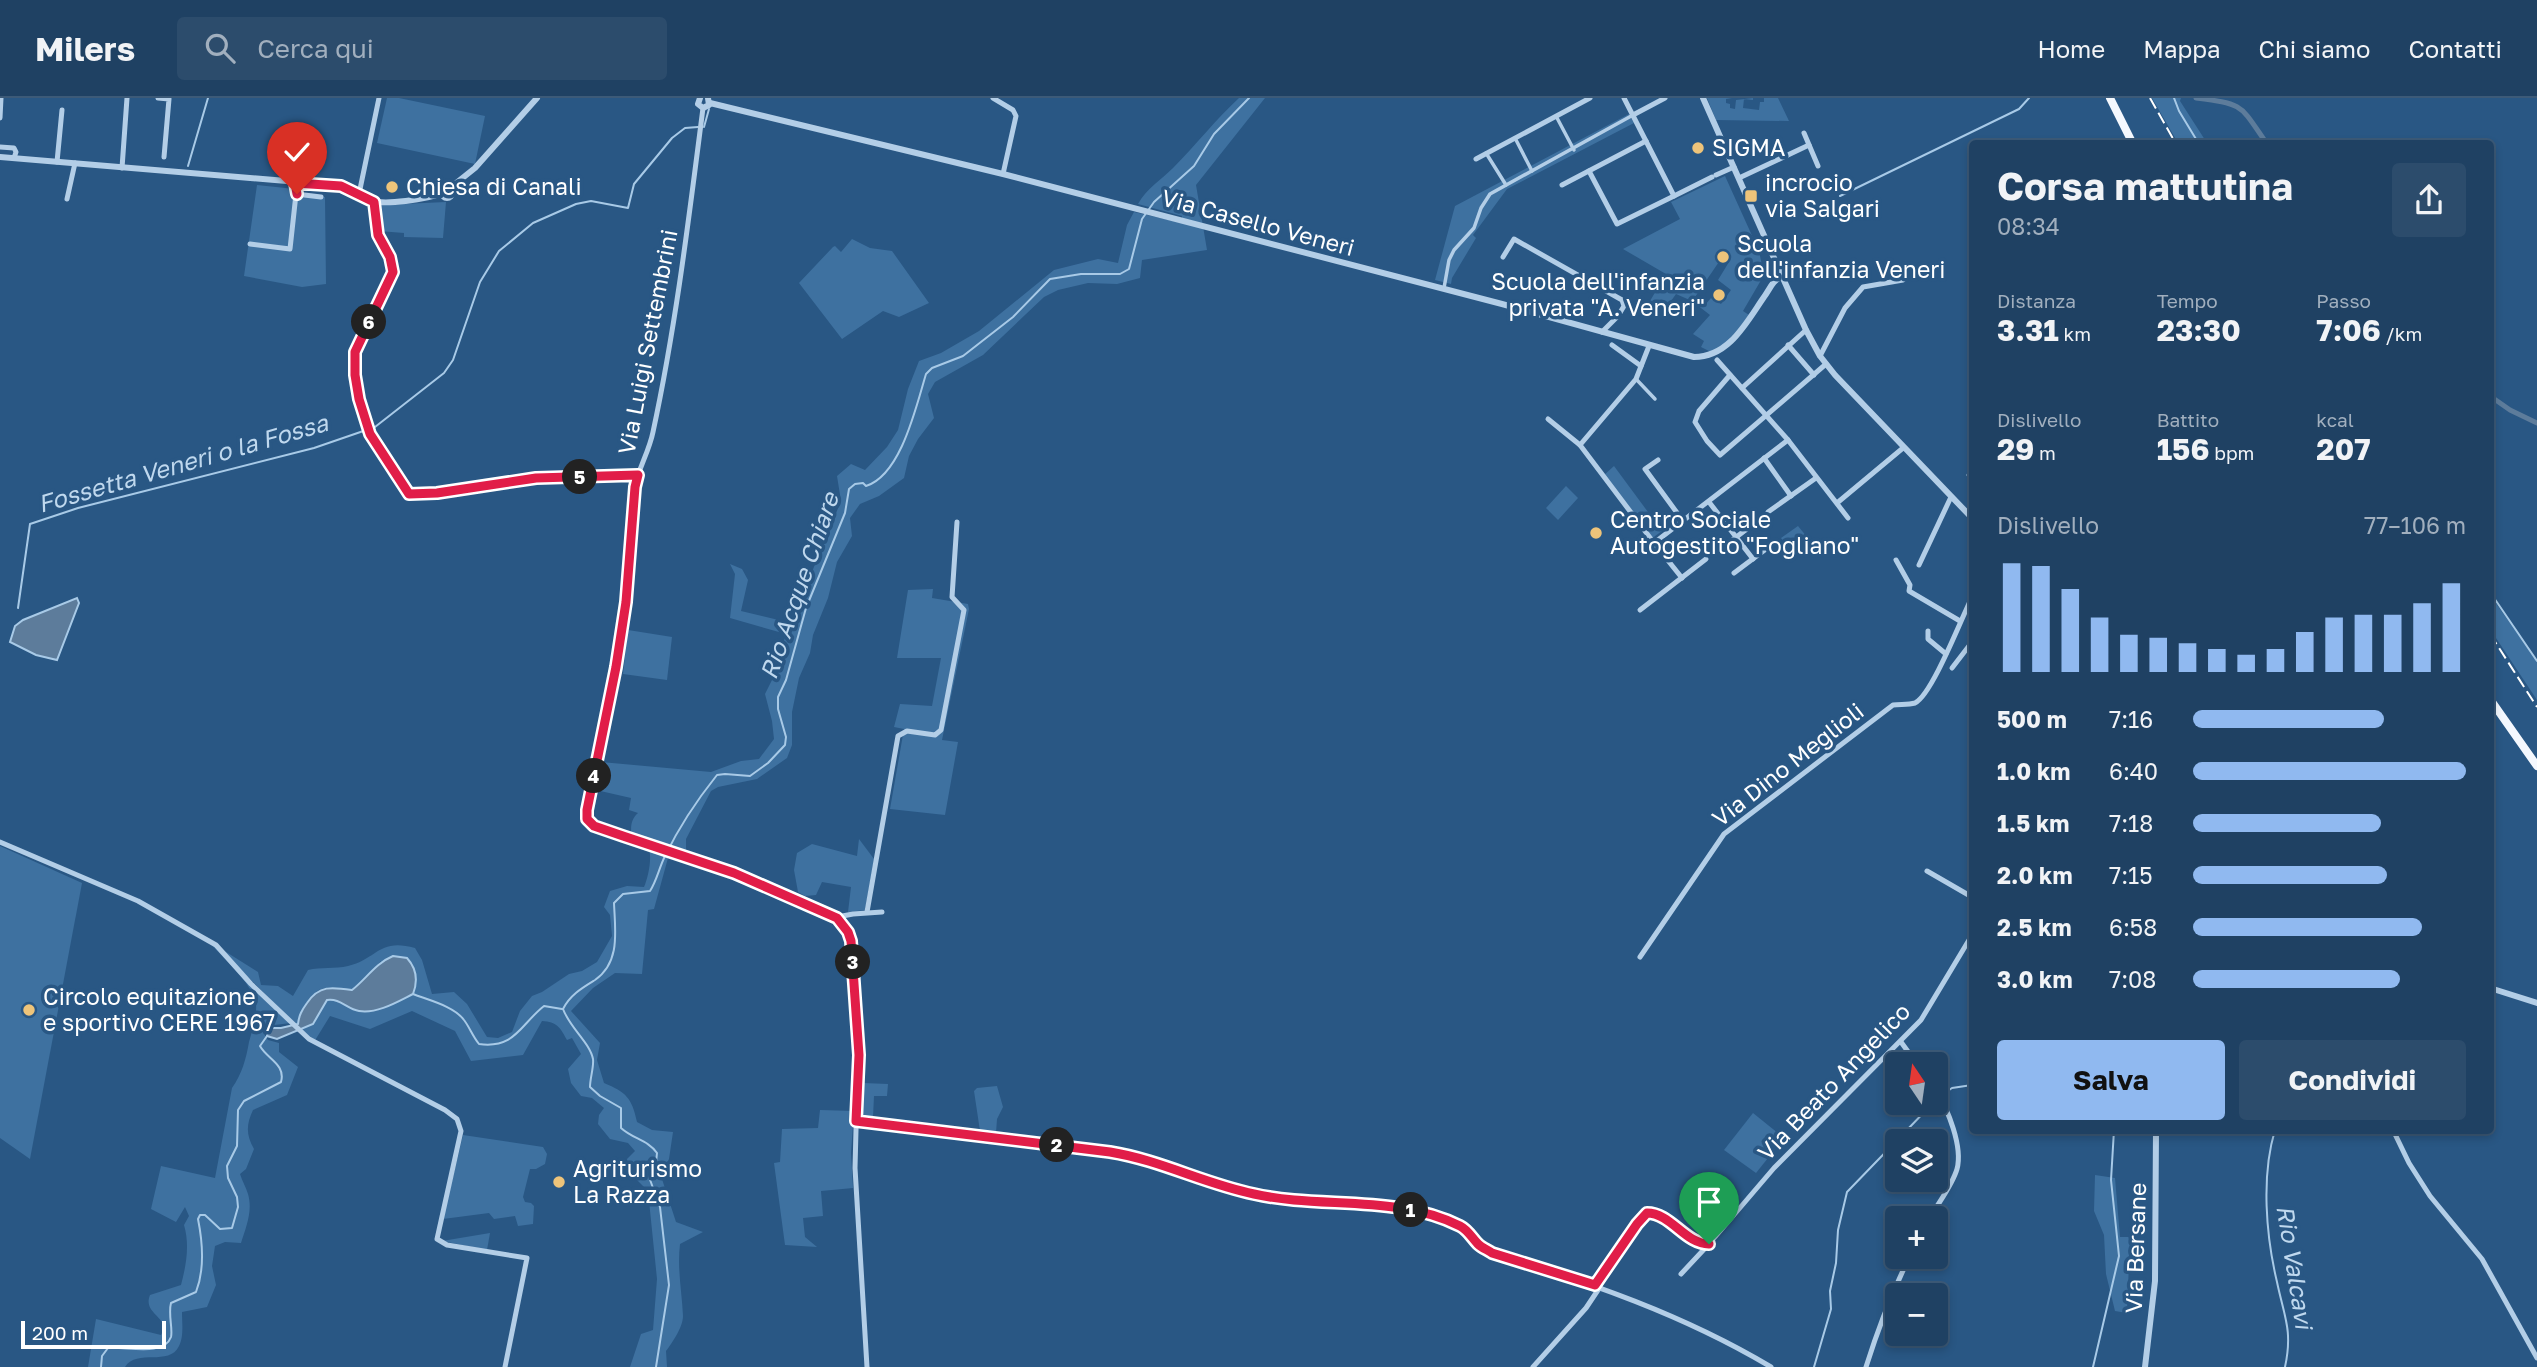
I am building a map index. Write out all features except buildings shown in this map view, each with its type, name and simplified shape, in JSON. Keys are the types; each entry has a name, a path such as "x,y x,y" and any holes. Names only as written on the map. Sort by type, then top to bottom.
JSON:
{"main road":[{"path":"2110,98 2131,140"},
{"path":"2494,705 2537,766"}],"street":[{"path":"0,118 1,98"},
{"path":"122,167 127,98"},
{"path":"158,98 169,99 163,171"},
{"path":"359,194 379,98"},
{"path":"0,157 341,186 374,202 425,199 443,195 445,188 451,190 492,150 537,98"},
{"path":"689,98 699,99 699,106 703,108 710,102"},
{"path":"993,98 1015,112 1016,116 1003,174"},
{"path":"1476,159 1590,98"},
{"path":"1624,98 1674,196"},
{"path":"1443,289 1447,265 1454,250 1474,228 1490,194 1665,98"},
{"path":"1703,98 1783,280 1820,356 1903,448 1969,515"},
{"name":"Via Casello Veneri","path":"710,102 1003,174 1694,357 1708,356 1727,346 1769,290 1783,280"},
{"name":"Via Luigi Settembrini","path":"703,108 680,281 648,454 635,487 626,602 616,667 586,815 594,826 734,873 837,918"},
{"path":"57,162 62,110"},
{"path":"1556,116 1574,150"},
{"path":"1804,133 1818,166"},
{"path":"1515,138 1532,172"},
{"path":"1562,185 1646,141"},
{"path":"1739,178 1809,145"},
{"path":"0,146 14,148 14,158"},
{"path":"1486,153 1506,185"},
{"path":"67,199 75,163"},
{"path":"1589,171 1618,224 1734,167"},
{"path":"250,244 290,249 295,183"},
{"path":"296,194 321,197"},
{"path":"374,202 378,235 390,257 393,272 355,352 355,375 370,434 409,494 437,493 536,478 638,475"},
{"path":"1503,257 1514,239 1622,300 1624,306 1618,316 1602,331"},
{"path":"1820,356 1846,308 1863,287 1903,280"},
{"path":"1618,316 1619,337"},
{"path":"1742,387 1806,330"},
{"path":"1612,345 1641,366"},
{"path":"1580,445 1636,379 1649,345"},
{"path":"1788,345 1814,375"},
{"path":"1717,360 1788,440 1848,518"},
{"path":"1730,375 1699,411 1695,422 1720,455 1826,364"},
{"path":"1636,379 1655,399"},
{"path":"1548,419 1580,445 1682,578"},
{"path":"1638,553 1788,440"},
{"path":"1837,503 1903,448"},
{"path":"1764,458 1791,496"},
{"path":"1658,460 1645,469 1683,521"},
{"path":"1768,512 1816,478"},
{"path":"1919,565 1951,497"},
{"path":"1709,502 1753,559"},
{"path":"1714,554 1760,519"},
{"path":"867,912 898,736 907,731 935,735 941,730 964,610 951,597 957,522"},
{"path":"1734,573 1774,543"},
{"path":"1640,610 1706,559"},
{"path":"1896,560 1910,585 1909,591 1960,621"},
{"name":"Via Dino Meglioli","path":"1640,957 1724,834 1893,705 1910,704 1919,700 1930,686 1969,603"},
{"path":"1928,631 1928,639 1946,654"},
{"path":"1952,668 1969,646"},
{"path":"0,842 138,901 216,945 300,1032 327,1050 445,1110 457,1119 461,1131 437,1239 447,1245 527,1258 505,1367"},
{"path":"1927,872 1969,895"},
{"path":"867,1367 855,1168 859,1055 851,941 848,932 837,918 882,912"},
{"name":"Via Beato Angelico","path":"1681,1274 1774,1168 1924,1017 1969,940"},
{"path":"2494,989 2537,1003"},
{"path":"1901,1042 1908,1052"},
{"path":"1936,1206 1957,1168 1956,1138 1947,1115"},
{"path":"856,1121 1118,1153 1264,1196 1415,1211 1461,1227 1479,1245 1492,1253 1598,1286 1678,1318 1771,1367"},
{"name":"Via Bersane","path":"2145,1367 2155,1290 2156,1134"},
{"path":"2395,1134 2430,1196 2482,1259 2537,1358"},
{"path":"1533,1367 1583,1311 1637,1224 1647,1213 1660,1216 1697,1242 1709,1244"},
{"path":"1866,1367 1883,1315 1904,1269"}],"shaded area":[{"path":"387,98 399,98 485,116 475,164 377,143"},
{"path":"1239,98 1265,98 1196,185 1207,250 1142,260 1140,278 1117,284 1088,283 1058,290 1044,297 983,355 935,382 928,394 934,418 909,456 904,478 879,496 860,504 850,518 852,536 837,562 828,598 813,635 810,653 799,678 792,712 792,745 787,758 757,779 718,787 711,791 686,839 686,852 676,850 668,858 654,909 648,910 642,974 615,973 593,988 571,1011 600,1043 597,1060 604,1083 627,1097 637,1122 652,1130 673,1132 669,1159 661,1176 676,1222 703,1232 680,1244 683,1320 666,1351 667,1367 630,1367 641,1334 653,1330 657,1279 648,1191 630,1173 627,1159 635,1151 628,1143 610,1139 598,1124 599,1115 604,1108 592,1098 581,1096 571,1083 568,1069 581,1054 572,1038 567,1040 558,1026 542,1021 523,1055 471,1061 455,1031 412,1011 370,1029 330,1016 314,1042 296,1029 313,1024 327,1000 335,999 358,1011 384,1008 381,961 365,980 351,990 329,988 316,992 298,1024 295,1024 228,957 291,1023 266,1026 263,1032 268,1040 279,1043 279,1052 298,1067 287,1095 253,1110 251,1115 248,1134 254,1149 246,1169 240,1174 250,1207 241,1243 225,1242 215,1246 212,1266 216,1285 207,1307 182,1312 182,1338 174,1352 161,1357 137,1359 125,1367 88,1367 96,1319 161,1335 165,1327 149,1304 150,1295 181,1285 187,1248 184,1225 189,1216 185,1207 176,1222 151,1209 161,1166 215,1178 232,1088 245,1060 256,1005 243,979 207,940 258,972 261,985 278,986 293,996 308,970 348,966 385,947 415,948 422,960 432,994 454,992 467,1004 487,1037 498,1038 512,1032 520,1011 532,996 569,974 582,971 597,962 612,936 610,915 604,907 610,891 627,886 644,887 646,883 650,856 648,847 632,842 632,823 638,813 629,810 631,798 596,790 601,762 711,772 741,761 759,759 774,739 765,694 773,678 786,634 730,618 735,574 730,564 742,569 748,580 741,611 791,623 841,501 837,476 851,464 865,470 887,447 898,430 908,389 919,361 941,353 979,331 1054,270 1098,259 1118,263 1127,225 1134,212 1182,223 1182,216 1138,204"},
{"path":"1707,98 1732,98 1726,99 1726,103 1735,109 1736,100 1744,99 1743,108 1759,110 1760,102 1764,102 1764,98 1778,98 1789,121 1716,120"},
{"path":"2152,98 2181,98 2180,101 2205,140 2176,140"},
{"path":"1629,114 1634,123 1507,189 1473,235 1476,238 1451,284 1435,280 1455,206"},
{"path":"1725,176 1759,251 1764,275 1743,311 1749,315 1726,345 1711,352 1701,347 1704,341 1693,334 1710,315 1692,301 1676,294 1666,308 1650,301 1666,274 1623,249 1680,219 1671,202","holes":["1725,253 1729,262 1718,280 1731,290 1721,304 1711,298 1705,305 1695,297"]},
{"path":"257,185 295,189 296,194 325,197 326,284 302,287 244,276"},
{"path":"446,202 443,238 404,237 404,233 379,231 380,205"},
{"path":"852,239 870,248 892,251 929,303 899,317 883,311 842,339 799,283 833,247 841,252"},
{"path":"1614,466 1662,531 1651,539 1603,476"},
{"path":"1566,486 1578,498 1558,520 1546,508"},
{"path":"1798,526 1807,537 1790,550 1781,538"},
{"path":"933,589 932,598 968,604 969,609 942,740 958,742 945,815 890,809 904,729 894,727 900,704 932,706 941,658 897,658 908,590"},
{"path":"77,598 79,603 57,660 36,655 10,642 15,626 23,620"},
{"path":"2494,601 2537,661 2537,700 2494,635"},
{"path":"628,630 672,637 667,680 623,674"},
{"path":"859,839 874,859 865,910 848,912 851,887 822,882 816,895 805,896 798,892 794,870 797,853 812,844 857,856"},
{"name":"Circolo equitazione e sportivo CERE 1967","path":"0,846 82,883 30,1159 0,1138"},
{"path":"393,956 407,958 413,966 416,984 413,994 373,1011 355,1010 327,1000 313,1024 277,1039 267,1036 269,1028 298,1024 302,1010 316,993 332,988 352,990 376,967"},
{"path":"863,1083 888,1084 887,1096 874,1096 873,1117 861,1116"},
{"path":"997,1086 1003,1107 997,1119 996,1133 980,1131 974,1091 977,1088"},
{"path":"820,1110 854,1111 851,1153 853,1188 821,1191 823,1216 803,1218 805,1237 817,1247 785,1245 774,1163 780,1162 782,1129 818,1128"},
{"path":"1753,1113 1784,1138 1756,1173 1724,1150"},
{"path":"463,1135 543,1147 547,1154 545,1164 530,1169 523,1197 525,1202 534,1206 533,1224 518,1226 515,1216 494,1219 489,1213 443,1219"},
{"path":"2095,1175 2115,1178 2120,1237 2130,1237 2127,1313 2115,1311 2106,1274 2104,1235 2094,1211"},
{"path":"490,1233 487,1250 442,1241"}],"waterway":[{"path":"188,166 208,98"},
{"name":"Rio Acque Chiare","path":"563,1009 573,996 603,973 609,964 615,945 614,903 623,894 650,891 676,835 717,775 750,776 768,763 785,745 786,737 778,709 778,697 786,680 806,608 845,513 849,489 855,484 863,483 866,486 889,468 912,421 926,374 932,368 963,356 1013,317 1050,279 1081,274 1120,274 1129,269 1142,219 1154,202 1194,166 1214,134 1249,98"},
{"path":"1840,196 2019,109 2029,98"},
{"path":"2174,98 2197,140"},
{"path":"2196,98 2224,102 2240,109 2264,140"},
{"name":"Fossetta Veneri o la Fossa","path":"704,127 709,109"},
{"name":"Fossetta Veneri o la Fossa","path":"18,608 30,524 78,508 314,448 375,427 444,373 453,360 480,282 499,251 533,223 576,204 591,201 628,208 634,184 672,138 685,128 698,127"},
{"path":"2494,399 2537,423"},
{"path":"2494,598 2537,661"},
{"path":"413,994 460,1015 479,1044 491,1045 509,1039 544,1006 562,1009"},
{"path":"563,1009 591,1053 593,1062 590,1087 621,1108 621,1128 657,1153 656,1163 649,1177 660,1207 669,1285 656,1367"},
{"path":"101,1367 102,1356 108,1348 152,1349 161,1347 171,1337 171,1303 196,1292 199,1283 202,1256 198,1219 200,1215 205,1215 220,1229 232,1228 238,1207 237,1197 228,1178 227,1166 237,1146 238,1110 244,1101 281,1082 281,1071 260,1046 267,1036"},
{"path":"1948,1091 1969,1085"},
{"path":"1814,1367 1831,1309 1830,1291 1836,1263 1838,1230 1847,1192 1921,1115"},
{"path":"2093,1367 2119,1256 2111,1180 2114,1134"},
{"name":"Rio Valcavi","path":"2274,1134 2268,1167 2267,1206 2273,1264 2288,1333 2285,1367"}],"railway":[{"path":"2150,98 2174,140"},
{"path":"2494,640 2537,707"}],"place":[{"name":"SIGMA","path":"1698,148"},
{"name":"Chiesa di Canali","path":"392,187"},
{"name":"incrocio via Salgari","path":"1751,196"},
{"name":"Scuola dell'infanzia Veneri","path":"1723,257"},
{"name":"Scuola dell'infanzia privata \"A. Veneri\"","path":"1719,295"},
{"name":"Centro Sociale Autogestito \"Fogliano\"","path":"1596,533"},
{"name":"Circolo equitazione e sportivo CERE 1967","path":"29,1010"},
{"name":"Agriturismo La Razza","path":"559,1182"}],"route":[{"path":"297,194 295,183 334,185 350,189 374,202 378,235 390,257 393,272 355,352 355,375 365,423 409,494 437,493 536,478 638,475 626,602 587,819 594,826 734,873 837,918 844,925 851,941 856,998 859,1078 856,1121 1126,1154 1240,1191 1264,1196 1415,1211 1461,1227 1479,1245 1492,1253 1595,1285 1647,1213 1655,1213 1697,1242 1709,1244"}]}
